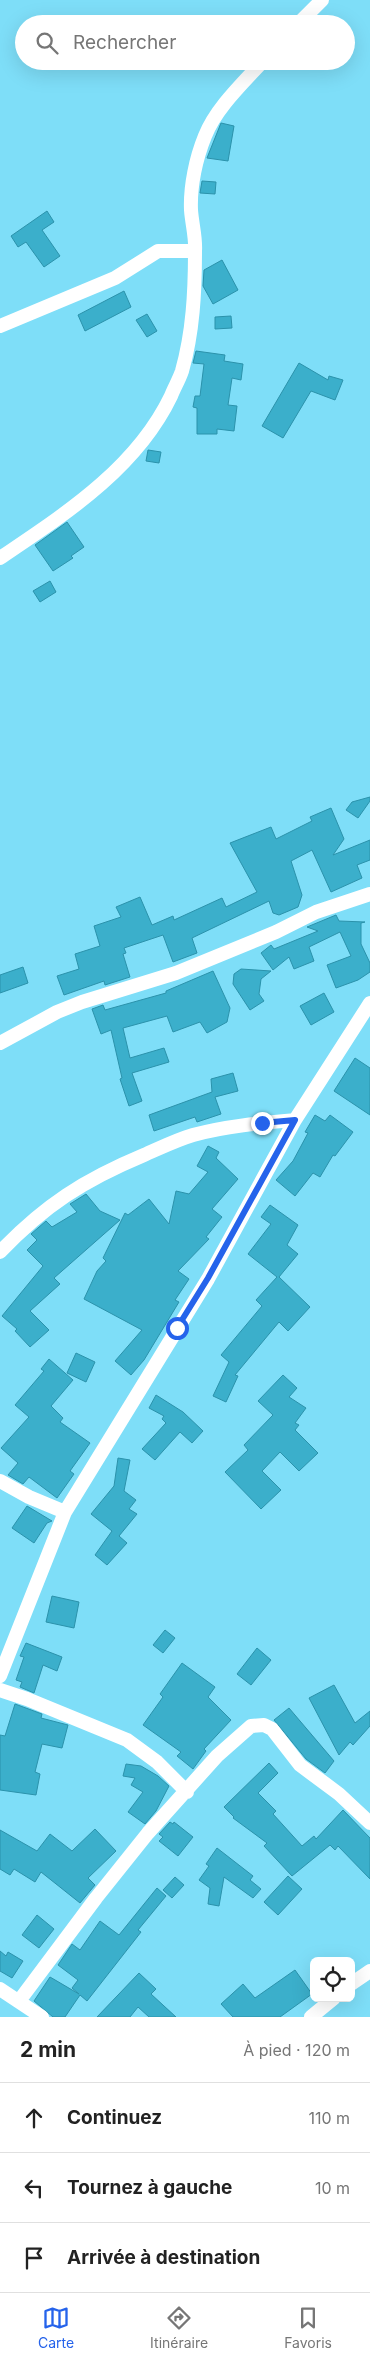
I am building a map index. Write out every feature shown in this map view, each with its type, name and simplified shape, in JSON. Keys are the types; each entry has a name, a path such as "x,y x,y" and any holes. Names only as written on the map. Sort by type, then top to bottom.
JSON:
{"street":[{"path":"307,15 322,0"},
{"path":"0,558 106,480 136,451 160,418 181,373 190,334 196,288 191,209 195,170 206,134 223,106 255,70"},
{"path":"0,326 115,278 158,251 195,252"},
{"path":"0,1043 65,1008 176,973 276,932 316,912 370,894"},
{"path":"0,1676 4,1649 65,1512 208,1278 295,1120 370,1003"},
{"path":"0,1252 55,1201 85,1182 120,1164 193,1135 295,1120"},
{"path":"0,1481 29,1497 65,1512"},
{"path":"0,1690 35,1702 127,1740 157,1762 188,1792"},
{"path":"19,2002 96,1898 148,1833 188,1792 217,1756 251,1726 264,1725 278,1736 300,1765 339,1794 370,1824"},
{"path":"355,1981 370,1970"},
{"path":"0,1989 42,2017"},
{"path":"311,2017 329,2002"}],"building":[{"path":"221,123 234,126 228,161 207,158"},
{"path":"202,181 216,182 215,194 200,193"},
{"path":"47,211 54,222 42,230 60,256 44,267 26,242 18,247 11,236"},
{"path":"222,260 238,290 213,304 203,286 204,270"},
{"path":"124,291 131,307 85,331 78,315"},
{"path":"147,314 157,331 147,337 136,320"},
{"path":"231,316 232,328 215,329 215,317"},
{"path":"196,351 225,355 224,361 243,364 241,380 232,378 228,405 237,406 234,431 217,429 217,434 197,434 197,408 193,407 195,396 200,396 204,364 193,363"},
{"path":"299,363 328,380 329,376 343,380 335,400 311,391 283,438 262,426"},
{"path":"148,450 161,452 159,463 146,461"},
{"path":"67,522 84,547 71,556 73,558 53,571 35,545"},
{"path":"50,581 56,592 40,602 33,591"},
{"path":"370,797 370,801 358,818 346,810 352,802"},
{"path":"331,808 344,839 333,855 370,840 370,860 357,865 362,878 331,892 312,850 291,861 302,895 298,907 279,915 273,913 269,901 192,938 197,953 173,962 163,935 124,948 126,953 123,954 130,977 105,985 104,981 64,995 57,976 79,969 75,954 100,946 94,926 121,917 116,907 140,897 152,925 173,916 174,920 222,898 226,907 257,892 230,843 271,827 276,839 312,821 310,817"},
{"path":"336,915 339,921 365,922 361,923 361,944 370,963 370,972 358,980 336,988 327,965 351,956 340,932 309,947 314,961 294,969 289,957 273,970 261,953 271,945 274,949 318,931 307,927"},
{"path":"23,967 28,983 0,993 0,975"},
{"path":"241,969 271,971 261,979 259,994 264,1001 250,1010 233,984 234,974"},
{"path":"213,971 230,1008 227,1022 207,1033 200,1022 173,1032 167,1016 123,1028 130,1058 164,1048 169,1062 132,1073 142,1101 129,1106 120,1079 122,1078 111,1030 101,1034 92,1009 103,1005 105,1010 166,993 166,991"},
{"path":"324,993 334,1012 311,1025 300,1006"},
{"path":"355,1058 370,1068 370,1115 334,1091"},
{"path":"233,1073 238,1091 215,1097 221,1114 197,1122 195,1117 154,1131 149,1115 212,1092 211,1079"},
{"path":"315,1115 325,1121 330,1115 353,1132 335,1156 333,1155 320,1177 313,1173 295,1196 276,1180 293,1161 308,1133 305,1132"},
{"path":"208,1146 219,1152 216,1158 238,1179 212,1209 222,1217 206,1237 209,1239 178,1271 189,1279 175,1300 179,1302 144,1360 131,1375 115,1361 142,1330 84,1299 97,1271 106,1261 103,1258 125,1213 128,1215 149,1199 169,1224 176,1191 189,1194 208,1172 197,1166"},
{"path":"86,1194 100,1211 120,1220 54,1278 60,1284 30,1311 49,1330 30,1347 15,1331 17,1329 2,1316 43,1266 27,1250 37,1240 31,1234 46,1221 52,1227 77,1212 70,1204"},
{"path":"270,1205 298,1225 287,1245 298,1254 279,1277 310,1307 288,1331 279,1322 235,1375 238,1376 226,1402 213,1396 229,1362 221,1355 262,1306 256,1300 277,1277 248,1254 271,1224 261,1217"},
{"path":"76,1353 95,1362 86,1382 67,1373"},
{"path":"49,1359 73,1380 51,1406 63,1418 60,1422 90,1443 70,1471 74,1474 57,1498 29,1477 23,1484 8,1475 18,1463 1,1448 29,1417 15,1405 44,1371 41,1369"},
{"path":"283,1375 297,1388 289,1397 306,1408 295,1423 299,1425 295,1430 318,1453 299,1471 280,1452 262,1471 281,1490 261,1509 225,1472 248,1450 244,1445 273,1415 258,1401"},
{"path":"156,1395 183,1412 203,1431 192,1443 180,1432 155,1460 142,1449 166,1423 162,1419 164,1416 149,1408"},
{"path":"118,1458 130,1460 124,1491 136,1500 129,1509 137,1514 119,1536 127,1543 107,1565 95,1555 112,1531 91,1514 114,1486"},
{"path":"27,1506 52,1521 47,1523 34,1543 12,1528"},
{"path":"52,1596 79,1602 74,1628 46,1622"},
{"path":"165,1630 175,1638 163,1653 153,1645"},
{"path":"26,1643 62,1657 57,1671 43,1665 34,1693 20,1687 22,1682 16,1680 24,1657 20,1656"},
{"path":"257,1648 271,1660 251,1685 237,1674"},
{"path":"182,1663 215,1687 208,1697 231,1720 204,1749 206,1751 193,1769 177,1756 181,1752 143,1725 163,1697 160,1694"},
{"path":"334,1685 355,1723 370,1711 370,1726 353,1745 350,1742 339,1755 309,1698"},
{"path":"15,1704 42,1714 41,1718 68,1725 62,1748 42,1744 35,1772 40,1774 36,1795 0,1790 0,1735 5,1736"},
{"path":"289,1708 334,1761 325,1773 306,1759 274,1720"},
{"path":"269,1763 278,1773 258,1793 276,1811 273,1814 302,1846 314,1836 316,1839 343,1810 370,1838 370,1879 338,1846 335,1850 330,1845 292,1876 264,1846 267,1843 233,1818 224,1807"},
{"path":"126,1764 141,1766 158,1776 169,1786 156,1811 145,1824 128,1812 143,1792 131,1785 135,1778 123,1776"},
{"path":"170,1822 173,1824 174,1822 193,1837 178,1856 159,1841 163,1837 159,1834"},
{"path":"95,1829 116,1851 88,1878 95,1885 80,1903 41,1872 35,1882 14,1869 10,1875 0,1869 0,1830 37,1851 50,1834 72,1851"},
{"path":"217,1848 253,1876 250,1880 261,1889 253,1898 224,1877 219,1906 208,1904 210,1888 199,1880 209,1866 206,1864"},
{"path":"288,1876 302,1889 278,1915 264,1902"},
{"path":"175,1877 184,1885 172,1898 163,1890"},
{"path":"157,1888 166,1896 138,1930 141,1932 87,2001 80,1995 65,2017 53,2017 34,2001 50,1977 79,1994 72,1988 78,1980 58,1965 72,1944 80,1950 100,1921 119,1935"},
{"path":"37,1915 54,1929 39,1948 22,1935"},
{"path":"0,1951 6,1956 8,1952 23,1961 12,1978 0,1971"},
{"path":"295,1970 310,1991 310,1995 280,2017 233,2017 221,2004 243,1984 255,1998"},
{"path":"139,1973 156,1989 151,1994 176,2017 149,2017 138,2007 130,2017 97,2017"}],"route":[{"path":"177,1328 208,1278 295,1120 262,1123"}]}
